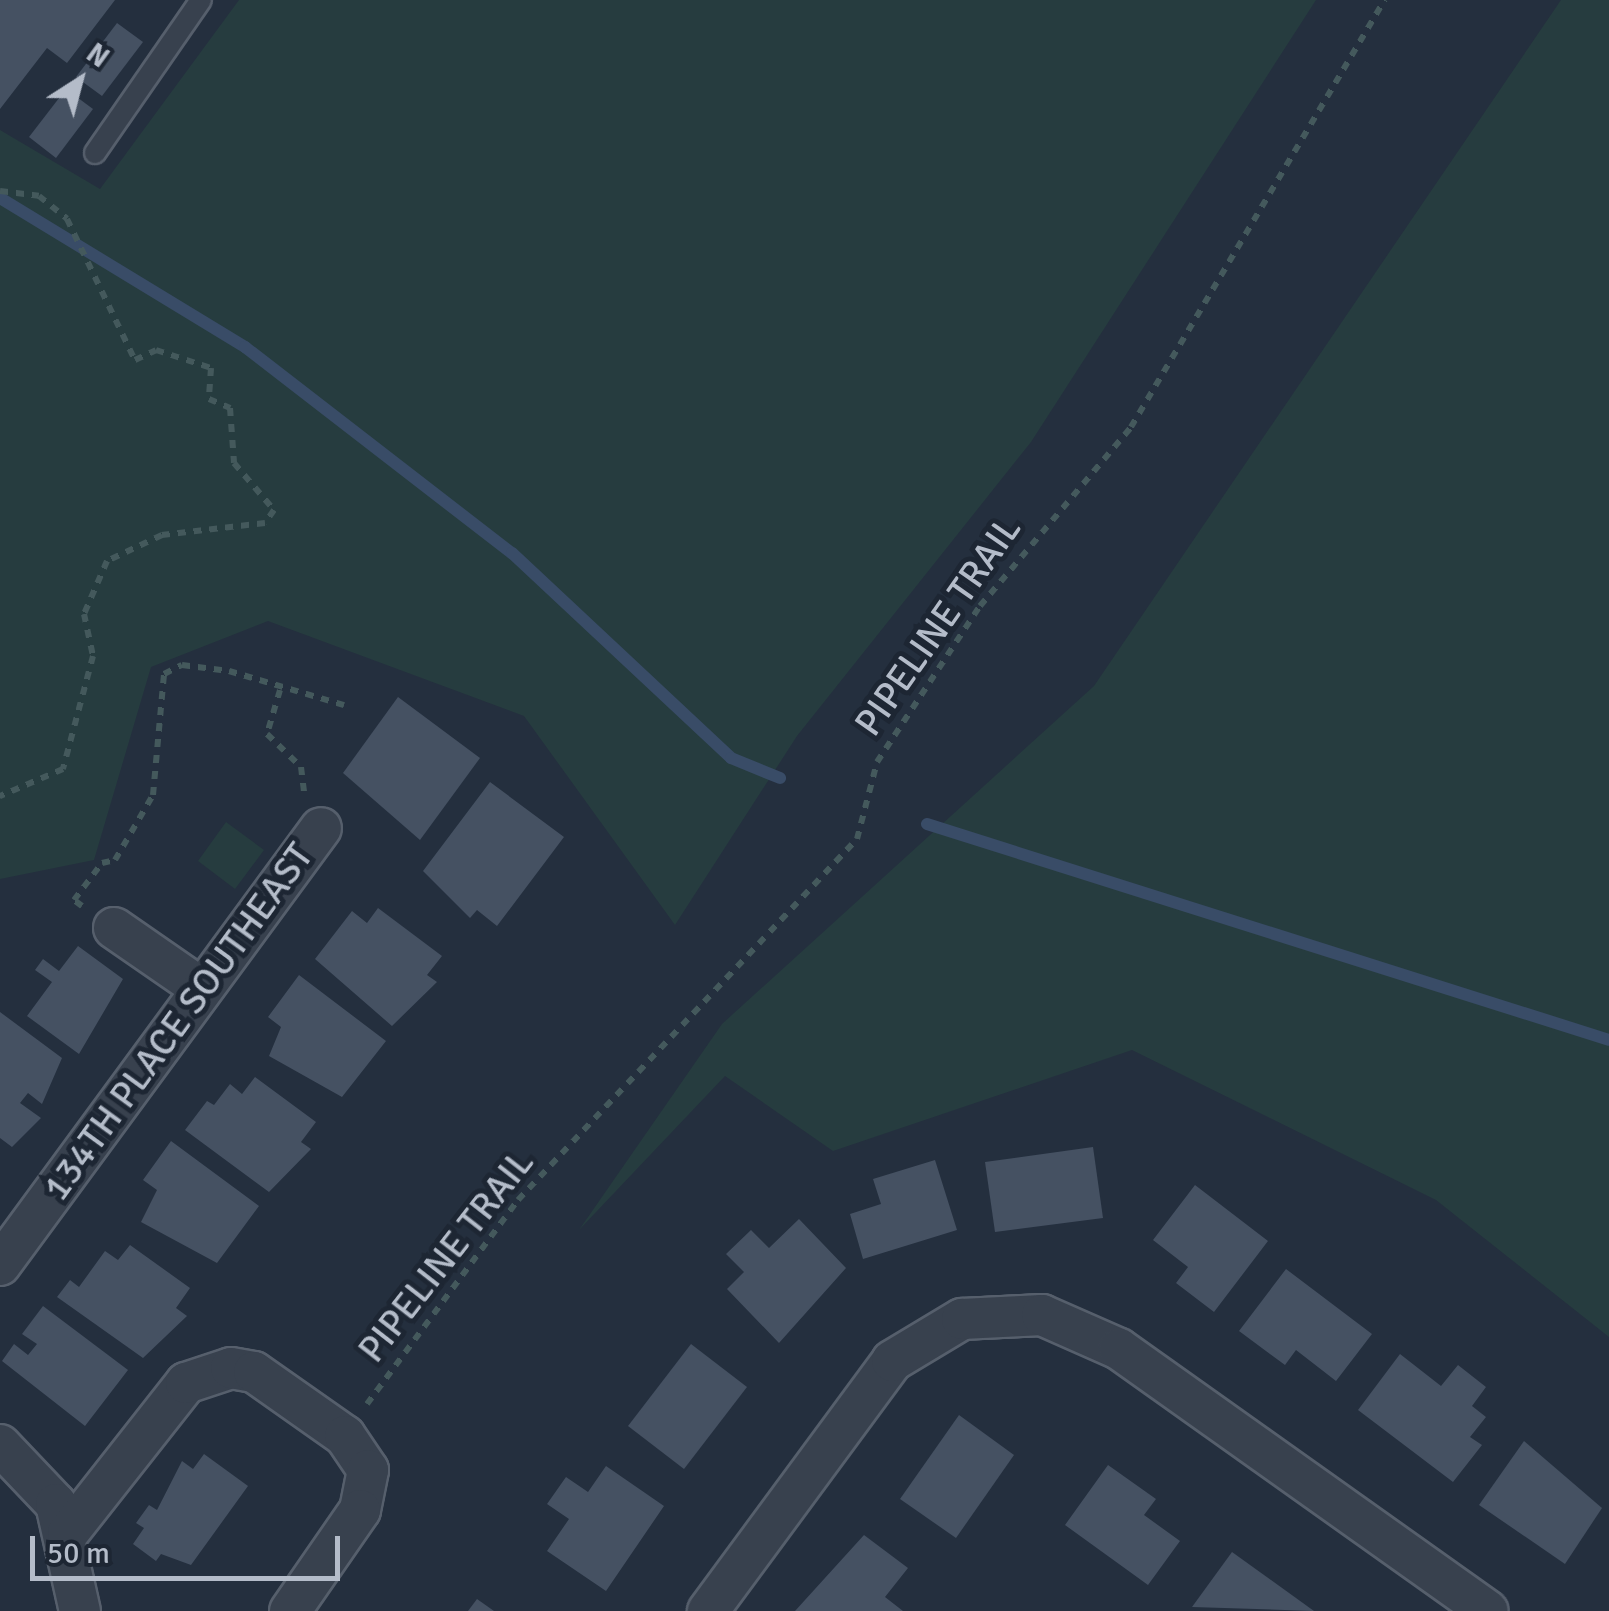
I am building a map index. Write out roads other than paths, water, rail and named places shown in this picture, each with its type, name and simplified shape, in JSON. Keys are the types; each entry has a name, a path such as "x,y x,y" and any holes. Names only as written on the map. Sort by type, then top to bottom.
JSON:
{"street":[{"name":"134TH PLACE SOUTHEAST","path":"0,1265 202,989 313,816"},
{"path":"114,928 202,989"},
{"path":"708,1611 892,1361 962,1319 999,1316 1042,1316 1119,1349 1487,1611"},
{"path":"68,1533 186,1383 207,1373 254,1372 346,1436 368,1470 368,1492 290,1611"},
{"path":"0,1445 56,1504 68,1533 80,1611"}],"lane":[{"path":"95,153 201,0"}],"waterway":[{"path":"0,198 245,347 512,553 731,758 780,778"},
{"path":"927,824 1609,1040"}]}
